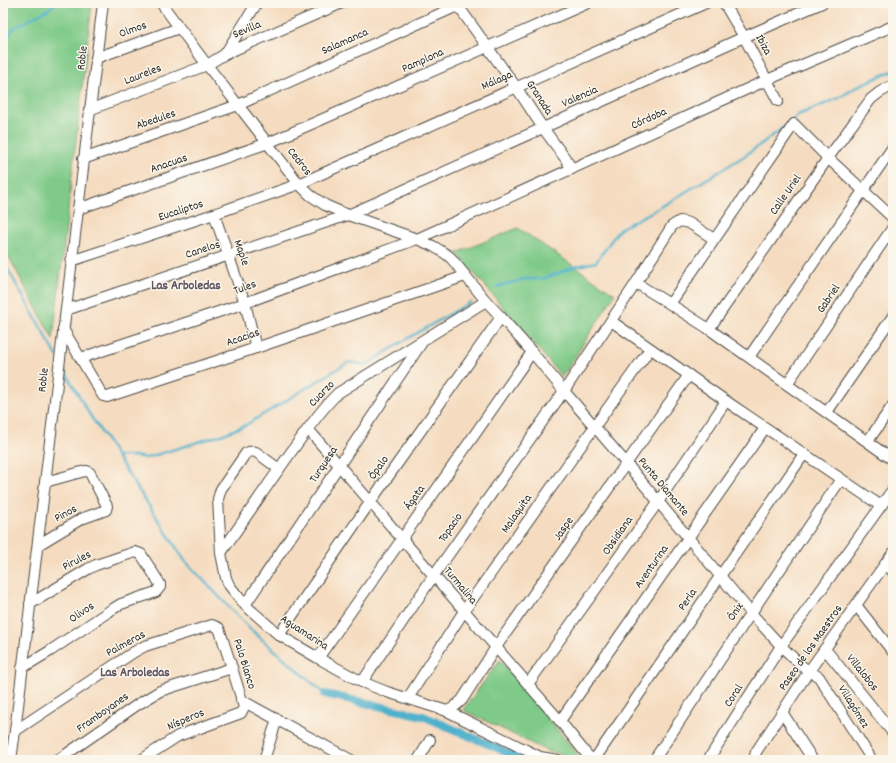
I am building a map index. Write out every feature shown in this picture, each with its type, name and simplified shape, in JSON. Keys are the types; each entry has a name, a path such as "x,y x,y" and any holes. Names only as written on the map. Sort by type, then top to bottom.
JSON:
{"street":[{"name":"Roble","path":"10,760 15,731 38,545 83,159 103,3"},
{"name":"Cedros","path":"160,3 299,184 310,195 325,205 348,215 433,246 446,254 486,302"},
{"path":"225,54 257,3"},
{"name":"Sevilla","path":"207,65 225,54 342,3"},
{"name":"Pamplona","path":"268,143 588,3"},
{"name":"Málaga","path":"299,184 706,3"},
{"name":"Ibiza","path":"724,3 778,101"},
{"name":"Valencia","path":"348,215 822,3"},
{"name":"Granada","path":"459,4 487,48 516,87 572,169"},
{"name":"Salamanca","path":"238,105 459,4"},
{"name":"Córdoba","path":"417,239 767,80 893,26"},
{"name":"Olmos","path":"96,58 179,28"},
{"name":"Laureles","path":"89,110 207,65"},
{"name":"Calle Uriel","path":"709,329 871,99 893,85"},
{"name":"Abedules","path":"83,159 238,105"},
{"path":"670,304 794,124 828,158 893,218"},
{"name":"Anacuas","path":"78,209 268,143"},
{"path":"749,358 893,146"},
{"name":"Eucaliptos","path":"71,261 214,214 299,184"},
{"name":"Maple","path":"214,214 245,302 256,348"},
{"name":"Canelos","path":"66,310 348,215"},
{"name":"Topacio","path":"362,682 434,575 564,391 672,226 680,221 689,223 714,239"},
{"name":"Gabriel","path":"787,384 893,227"},
{"name":"Tules","path":"80,358 245,302 417,239"},
{"name":"Acacias","path":"63,329 103,396 107,397 256,348 465,276"},
{"path":"636,283 709,329 893,460"},
{"name":"Punta Diamante","path":"486,302 532,352 751,613 781,646 803,667 810,671"},
{"name":"Cuarzo","path":"221,553 327,403 338,393 486,302"},
{"path":"827,412 893,316"},
{"name":"Ópalo","path":"279,635 501,317"},
{"path":"611,321 765,428 881,506"},
{"name":"Turquesa","path":"245,605 423,340"},
{"name":"Malaquita","path":"408,698 464,612 650,349"},
{"name":"Ágata","path":"318,658 532,352"},
{"name":"Jaspe","path":"446,711 454,708 462,700 496,647 689,375"},
{"name":"Obsidiana","path":"528,684 658,502 726,401"},
{"path":"868,441 893,405"},
{"name":"Aventurina","path":"560,721 765,428"},
{"name":"Turmalina","path":"308,429 464,612 560,721 588,756 594,760"},
{"name":"Aguamarina","path":"279,469 256,452 252,451 246,453 219,494 221,553 226,578 229,585 245,605 279,635 362,682 387,692 446,711 540,757 558,760"},
{"name":"Perla","path":"594,760 804,454"},
{"name":"Pinos","path":"38,545 82,519 106,510 107,508 90,473 87,471 45,482"},
{"name":"Ónix","path":"654,760 841,479"},
{"name":"Coral","path":"708,760 781,646 893,489"},
{"name":"Pirules","path":"30,604 88,568 135,552 141,554 160,584 160,587"},
{"name":"Paseo de los Maestros","path":"755,760 756,752 782,712 893,553"},
{"path":"886,563 893,572"},
{"name":"Olivos","path":"22,668 121,604 156,592 160,587"},
{"path":"856,605 893,652"},
{"name":"Palmeras","path":"15,731 145,646 212,625 217,627"},
{"name":"Palo Blanco","path":"217,627 219,628 232,668 242,705"},
{"name":"Villalobos","path":"825,649 893,733"},
{"name":"Framboyanes","path":"58,760 136,705 160,691 232,668"},
{"name":"Villagómez","path":"810,671 819,676 872,760"},
{"path":"242,705 277,719 351,760"},
{"name":"Nísperos","path":"141,760 178,736 241,713 242,705"},
{"path":"782,712 813,760"},
{"path":"264,760 277,719"},
{"path":"421,759 430,740"}],"shaded area":[{"path":"3,726 6,727 6,753 23,757 26,760 3,760"}],"green space":[{"path":"3,3 92,3 53,339 3,246"},
{"path":"518,228 615,294 562,377 457,253"},
{"path":"500,660 582,760 547,751 463,710"}],"waterway":[{"path":"3,50 4,42 14,28 57,3"},
{"path":"496,287 525,279 543,279 574,267 596,262 618,231 623,227 661,207 746,155 791,122 798,115 839,98 860,85 893,71"},
{"path":"3,261 57,356"},
{"path":"117,456 135,456 146,458 221,435 246,425 349,362 366,365 405,340 471,302"},
{"path":"62,366 88,412 185,561 249,628 325,694"},
{"path":"325,694 423,716 522,760"}],"district":[{"name":"Las Arboledas","path":"186,286"},
{"name":"Las Arboledas","path":"135,673"}]}
